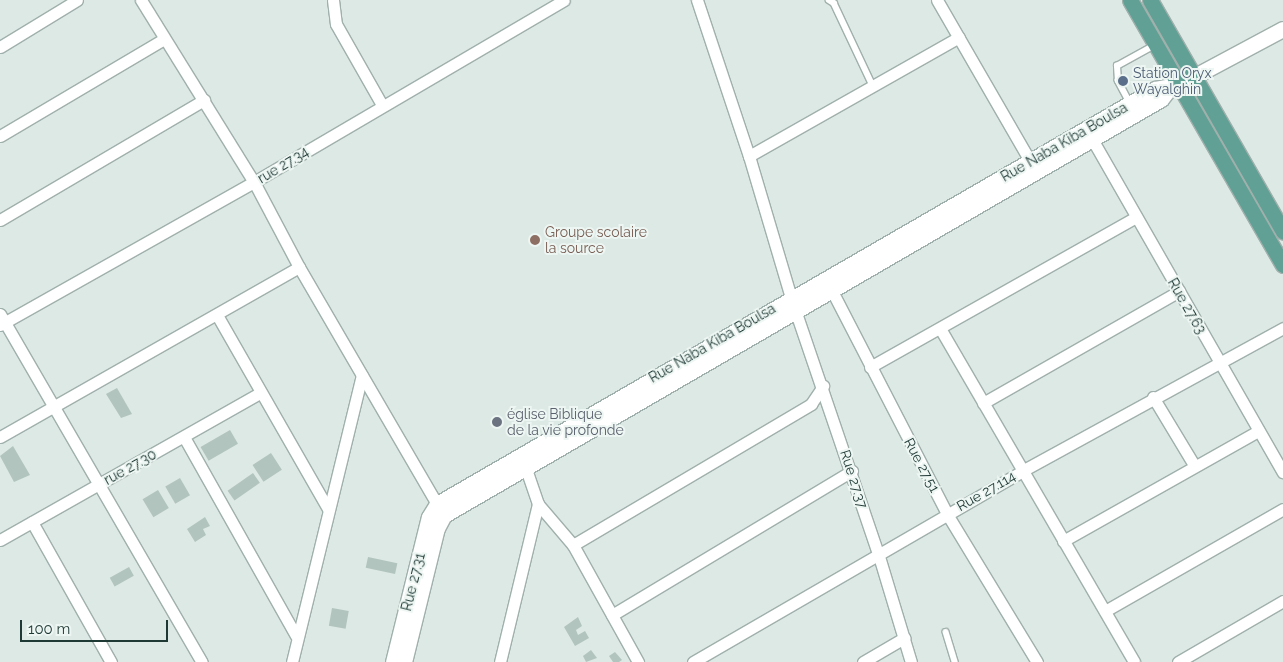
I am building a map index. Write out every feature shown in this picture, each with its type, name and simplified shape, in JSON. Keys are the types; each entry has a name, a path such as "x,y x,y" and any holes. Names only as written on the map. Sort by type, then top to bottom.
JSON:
{"main road":[{"path":"1130,0 1155,45 1174,86 1283,265"},
{"path":"1150,0 1283,231"}],"street":[{"path":"0,47 77,0"},
{"path":"142,0 254,182 300,267 441,509"},
{"path":"333,0 336,24 382,105"},
{"name":"rue 27.34","path":"2,321 254,182 382,105 564,0"},
{"name":"Rue 27.37","path":"697,0 749,156 794,304 852,471 911,662"},
{"path":"938,0 1030,161"},
{"path":"1174,86 1283,29"},
{"path":"749,156 959,37"},
{"path":"0,136 164,38"},
{"name":"Rue Naba Kiba Boulsa","path":"441,509 525,466 1030,161 1155,89 1174,86"},
{"name":"Rue Naba Kiba Boulsa","path":"441,509 794,304 832,289 1092,139 1161,99 1174,86"},
{"path":"0,220 204,100"},
{"name":"Rue 27.63","path":"1092,139 1283,472"},
{"path":"870,367 941,330 1136,217"},
{"path":"0,438 300,267"},
{"name":"Rue 27.51","path":"832,289 870,367 947,514 1037,662"},
{"path":"983,403 1179,291"},
{"path":"217,315 328,509"},
{"path":"2,321 55,406 98,485 202,662"},
{"name":"Rue 27.114","path":"693,662 1022,471 1153,397 1283,328"},
{"path":"941,330 1134,662"},
{"path":"292,662 296,636 362,375"},
{"path":"573,545 811,404 823,386"},
{"name":"rue 27.30","path":"0,540 260,393"},
{"path":"1153,397 1194,466"},
{"path":"811,404 829,403"},
{"path":"1063,541 1258,430"},
{"path":"184,437 296,636"},
{"path":"525,466 538,504 573,545 638,662"},
{"path":"612,615 852,471"},
{"path":"500,662 538,504"},
{"name":"Rue 27.31","path":"393,662 429,517 441,509"},
{"name":"Rue 27.31","path":"404,662 441,509"},
{"path":"1105,611 1283,509"},
{"path":"32,522 112,662"},
{"path":"1178,662 1283,600"},
{"path":"863,662 904,638"}],"lane":[{"path":"830,0 834,3 873,86"},
{"path":"1130,104 1118,81 1117,66 1155,45"},
{"path":"946,632 955,662"}],"building":[{"path":"117,388 132,414 121,418 106,394"},
{"path":"230,430 238,444 209,461 201,447"},
{"path":"13,446 30,475 14,482 0,456"},
{"path":"271,453 282,470 263,482 253,465"},
{"path":"253,473 260,483 234,501 228,491"},
{"path":"180,478 190,495 175,504 165,486"},
{"path":"158,490 169,508 153,517 143,499"},
{"path":"205,517 210,526 203,529 206,535 195,542 187,529"},
{"path":"368,557 397,563 395,574 366,568"},
{"path":"129,567 134,576 115,586 110,578"},
{"path":"332,608 349,611 346,629 329,626"},
{"path":"578,617 582,626 576,630 578,635 585,631 589,638 575,646 564,627"},
{"path":"591,650 597,658 586,662 583,656"},
{"path":"615,652 622,660 619,662 613,662 609,656"}],"place":[{"name":"Station Oryx Wayalghin","path":"1123,81"},
{"name":"Groupe scolaire la source","path":"535,240"},
{"name":"église Biblique de la vie profonde","path":"497,422"}]}
